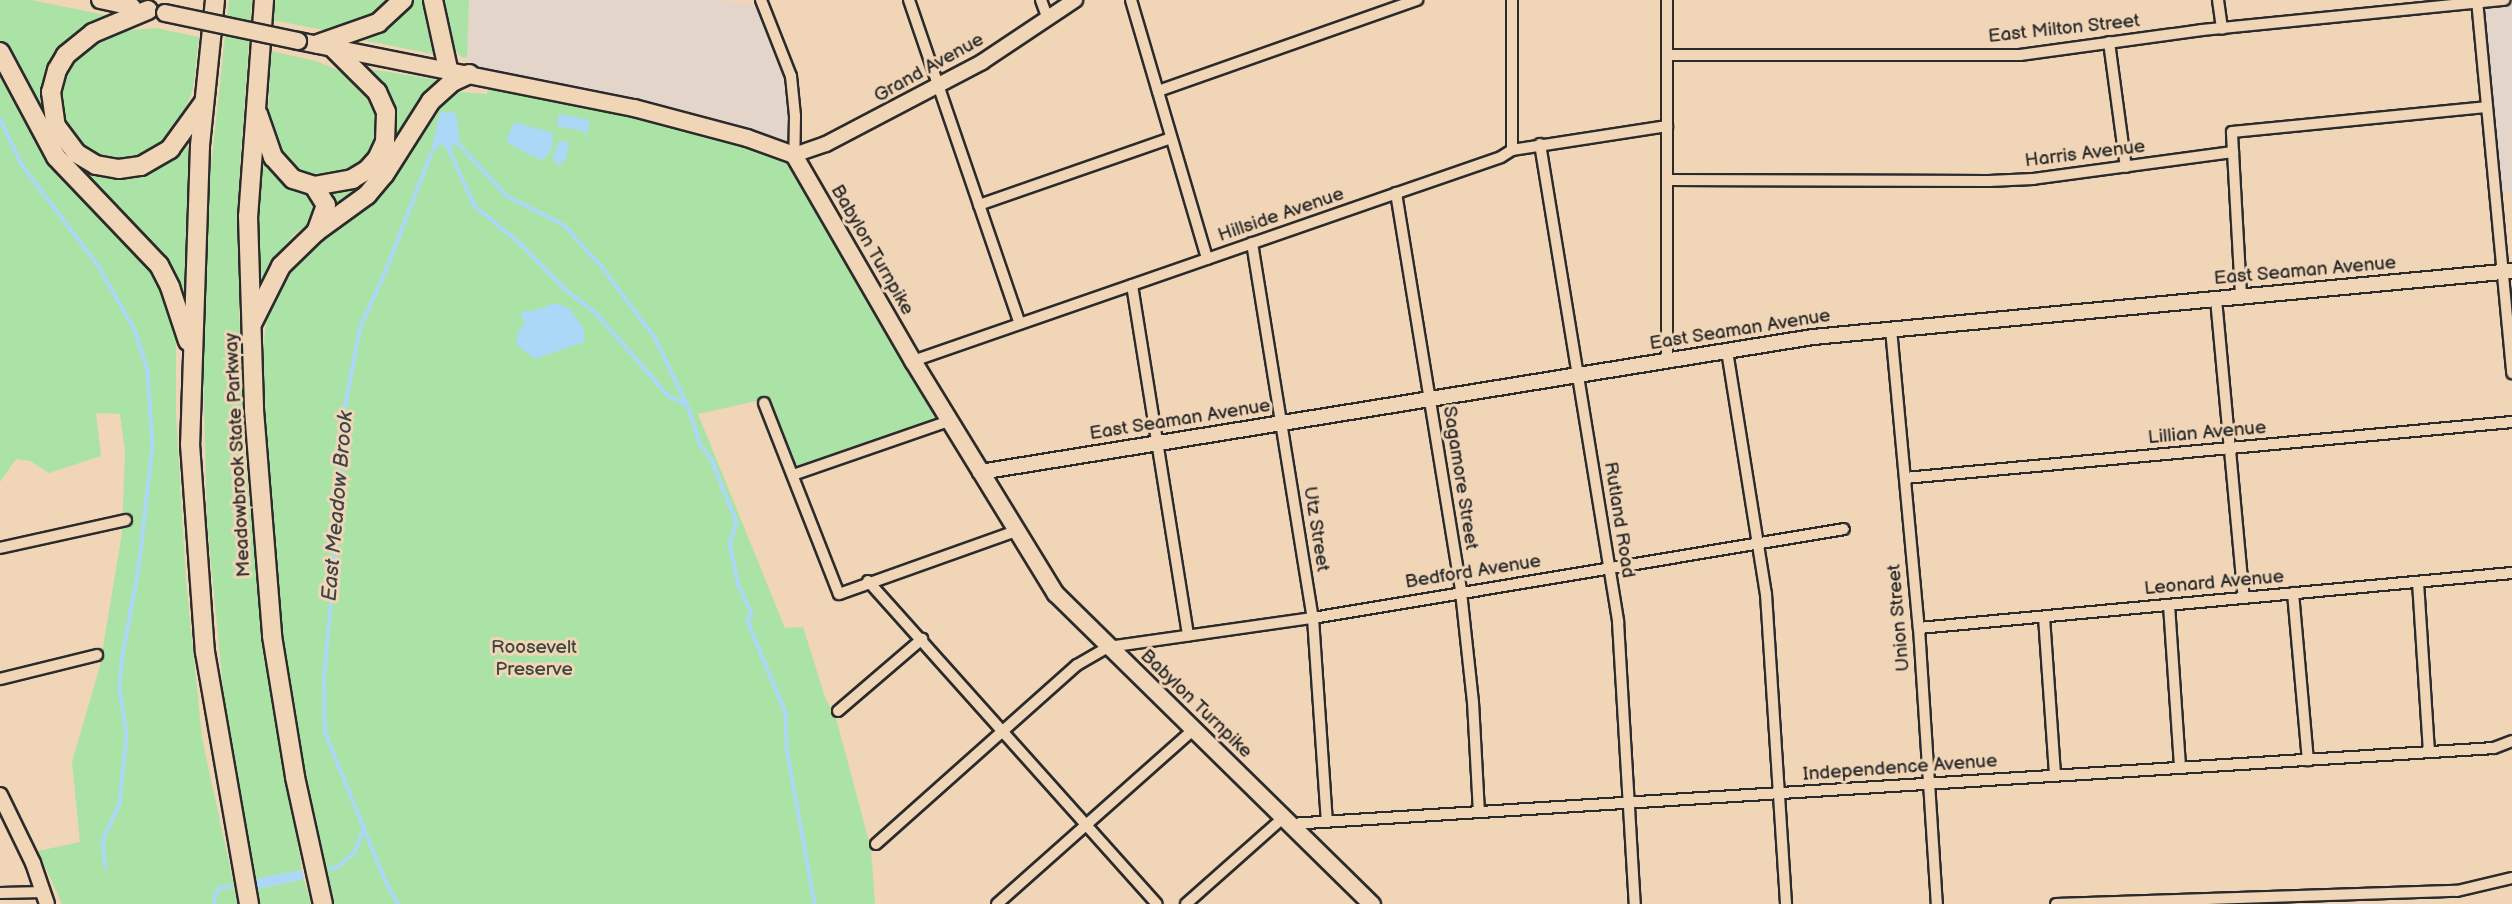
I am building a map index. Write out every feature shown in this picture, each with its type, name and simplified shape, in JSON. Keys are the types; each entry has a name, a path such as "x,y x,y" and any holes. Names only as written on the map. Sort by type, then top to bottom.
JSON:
{"highway":[{"name":"Meadowbrook State Parkway","path":"215,0 204,102 191,348 190,444 205,652 249,904"},
{"name":"Meadowbrook State Parkway","path":"264,0 248,216 254,411 272,636 295,777 323,904"},
{"path":"255,107 273,157 293,179 314,186 352,180 377,159 385,142 388,120 377,92 326,46 378,23 403,0"},
{"path":"433,0 448,69"},
{"path":"157,11 93,33 66,55 57,70 51,92 56,126 76,153 96,165 119,170 141,166 170,149 204,102"},
{"path":"0,52 56,157 159,265 170,287 191,348"},
{"path":"252,323 281,265 317,232 367,194 384,176 432,101 452,82 469,74"},
{"path":"314,186 326,205 317,232"}],"main road":[{"path":"100,0 634,108 747,138 794,155"},
{"name":"Grand Avenue","path":"794,155 827,144 938,86 1075,0"},
{"name":"Babylon Turnpike","path":"794,155 913,361 1056,594 1372,904"},
{"name":"East Seaman Avenue","path":"980,472 1813,337 2507,272"},
{"path":"0,795 46,898"}],"street":[{"path":"761,0 792,76 794,155"},
{"path":"909,0 1020,324"},
{"path":"1041,0 1048,19"},
{"path":"1131,0 1207,259"},
{"path":"1158,91 1417,0"},
{"path":"1512,0 1513,150"},
{"path":"1667,0 1667,360"},
{"path":"2218,0 2222,29"},
{"name":"East Milton Street","path":"1667,55 2006,56 2222,29 2505,0"},
{"path":"2477,1 2507,272 2512,373"},
{"path":"2109,42 2126,167"},
{"path":"2241,295 2232,132 2487,107"},
{"name":"Hillside Avenue","path":"913,361 1501,157 1513,150 1667,126"},
{"path":"979,205 1171,138"},
{"name":"Rutland Road","path":"1540,144 1618,622 1635,904"},
{"name":"Harris Avenue","path":"1667,180 1989,181 2126,167 2232,152"},
{"name":"Sagamore Street","path":"1396,193 1461,592 1473,702 1479,812"},
{"name":"Utz Street","path":"1252,243 1313,618 1327,821"},
{"path":"1132,285 1188,636"},
{"path":"2216,299 2244,598"},
{"name":"Union Street","path":"1891,329 1919,628 1937,904"},
{"path":"1727,351 1766,594 1786,904"},
{"path":"764,403 839,594 869,581 1016,531"},
{"path":"793,475 949,421"},
{"name":"Lillian Avenue","path":"1905,478 2512,422"},
{"path":"0,548 126,520"},
{"name":"Bedford Avenue","path":"1108,647 1313,618 1844,529"},
{"name":"Leonard Avenue","path":"1919,628 2512,573"},
{"path":"869,581 1157,904"},
{"path":"2418,582 2429,752"},
{"path":"2293,593 2308,760"},
{"path":"2169,605 2180,768"},
{"path":"2044,617 2055,776"},
{"path":"838,710 922,639"},
{"path":"876,844 1077,665 1108,647"},
{"path":"0,678 97,655"},
{"path":"997,904 1193,730"},
{"name":"Independence Avenue","path":"1286,821 1479,812 2494,748 2512,741"},
{"path":"1186,904 1286,821"},
{"path":"2056,904 2457,891 2512,878"},
{"path":"0,893 46,898"}],"shaded area":[{"path":"469,0 719,0 761,7 789,76 793,154 466,72"},
{"path":"2512,4 2512,192 2495,194 2478,8"}],"green space":[{"path":"0,0 31,0 115,17 71,44 47,118 113,175 187,136 190,176 183,313 175,289 78,176 37,113 0,41"},
{"path":"229,0 252,0 240,166 239,308 244,439 260,613 302,870 255,879 224,698 207,521 203,363 205,222"},
{"path":"275,0 396,0 383,15 345,29 324,30 272,20"},
{"path":"411,0 429,0 438,55 352,38 400,16"},
{"path":"440,0 469,0 467,58 461,57 449,42"},
{"path":"118,27 120,31 156,28 199,37 193,89 178,130 155,155 127,165 98,161 75,146 59,118 57,85 71,58"},
{"path":"271,51 316,61 342,72 377,103 380,145 367,165 317,181 296,173 275,150 268,118"},
{"path":"0,64 50,161 93,211 145,259 160,280 172,310 176,342 176,415 186,581 202,738 238,904 62,904 38,851 80,842 72,762 100,666 122,533 125,451 120,414 96,413 101,456 49,473 30,461 16,459 0,482"},
{"path":"370,69 444,81 377,177 331,216 324,193 339,192 361,182 391,144 367,73"},
{"name":"Roosevelt Preserve","path":"491,77 793,154 946,420 795,473 765,399 698,414 785,628 803,627 826,700 835,714 871,849 875,904 333,904 301,747 273,574 263,350 267,315 283,276 301,256 367,204 431,111 447,96 460,92 487,94"},
{"path":"260,137 321,204 317,218 295,234 281,250 263,293 257,243"},
{"path":"304,879 311,904 259,904 257,889"}],"water":[{"path":"440,112 456,113 460,145 453,145 451,156 442,143 430,156"},
{"path":"559,114 590,120 587,135 583,131 557,126"},
{"path":"514,122 553,133 552,147 546,157 541,160 506,142"},
{"path":"559,141 569,142 567,156 560,166 552,159"},
{"path":"556,303 569,308 584,329 584,342 535,359 517,345 517,334 525,323 521,317 523,311 533,311"},
{"path":"302,870 304,879 257,889 255,879"}],"waterway":[{"path":"0,118 22,165 98,265 136,332 148,371 153,446 139,569 122,662 120,689 127,736 120,804 103,840 106,867"},
{"path":"457,142 507,196 564,225 603,268 656,339 687,404"},
{"path":"450,151 475,206 522,245 567,291 595,312 668,395 688,406 700,444 712,460 737,523 730,544 739,586 752,614 748,622 786,713 787,748 815,904"},
{"name":"East Meadow Brook","path":"398,904 386,883 325,733 324,679 340,504 343,418 360,328 387,268 431,154"},
{"path":"330,869 338,867 355,852 364,827"},
{"path":"215,904 214,897 220,888 230,887"}]}
